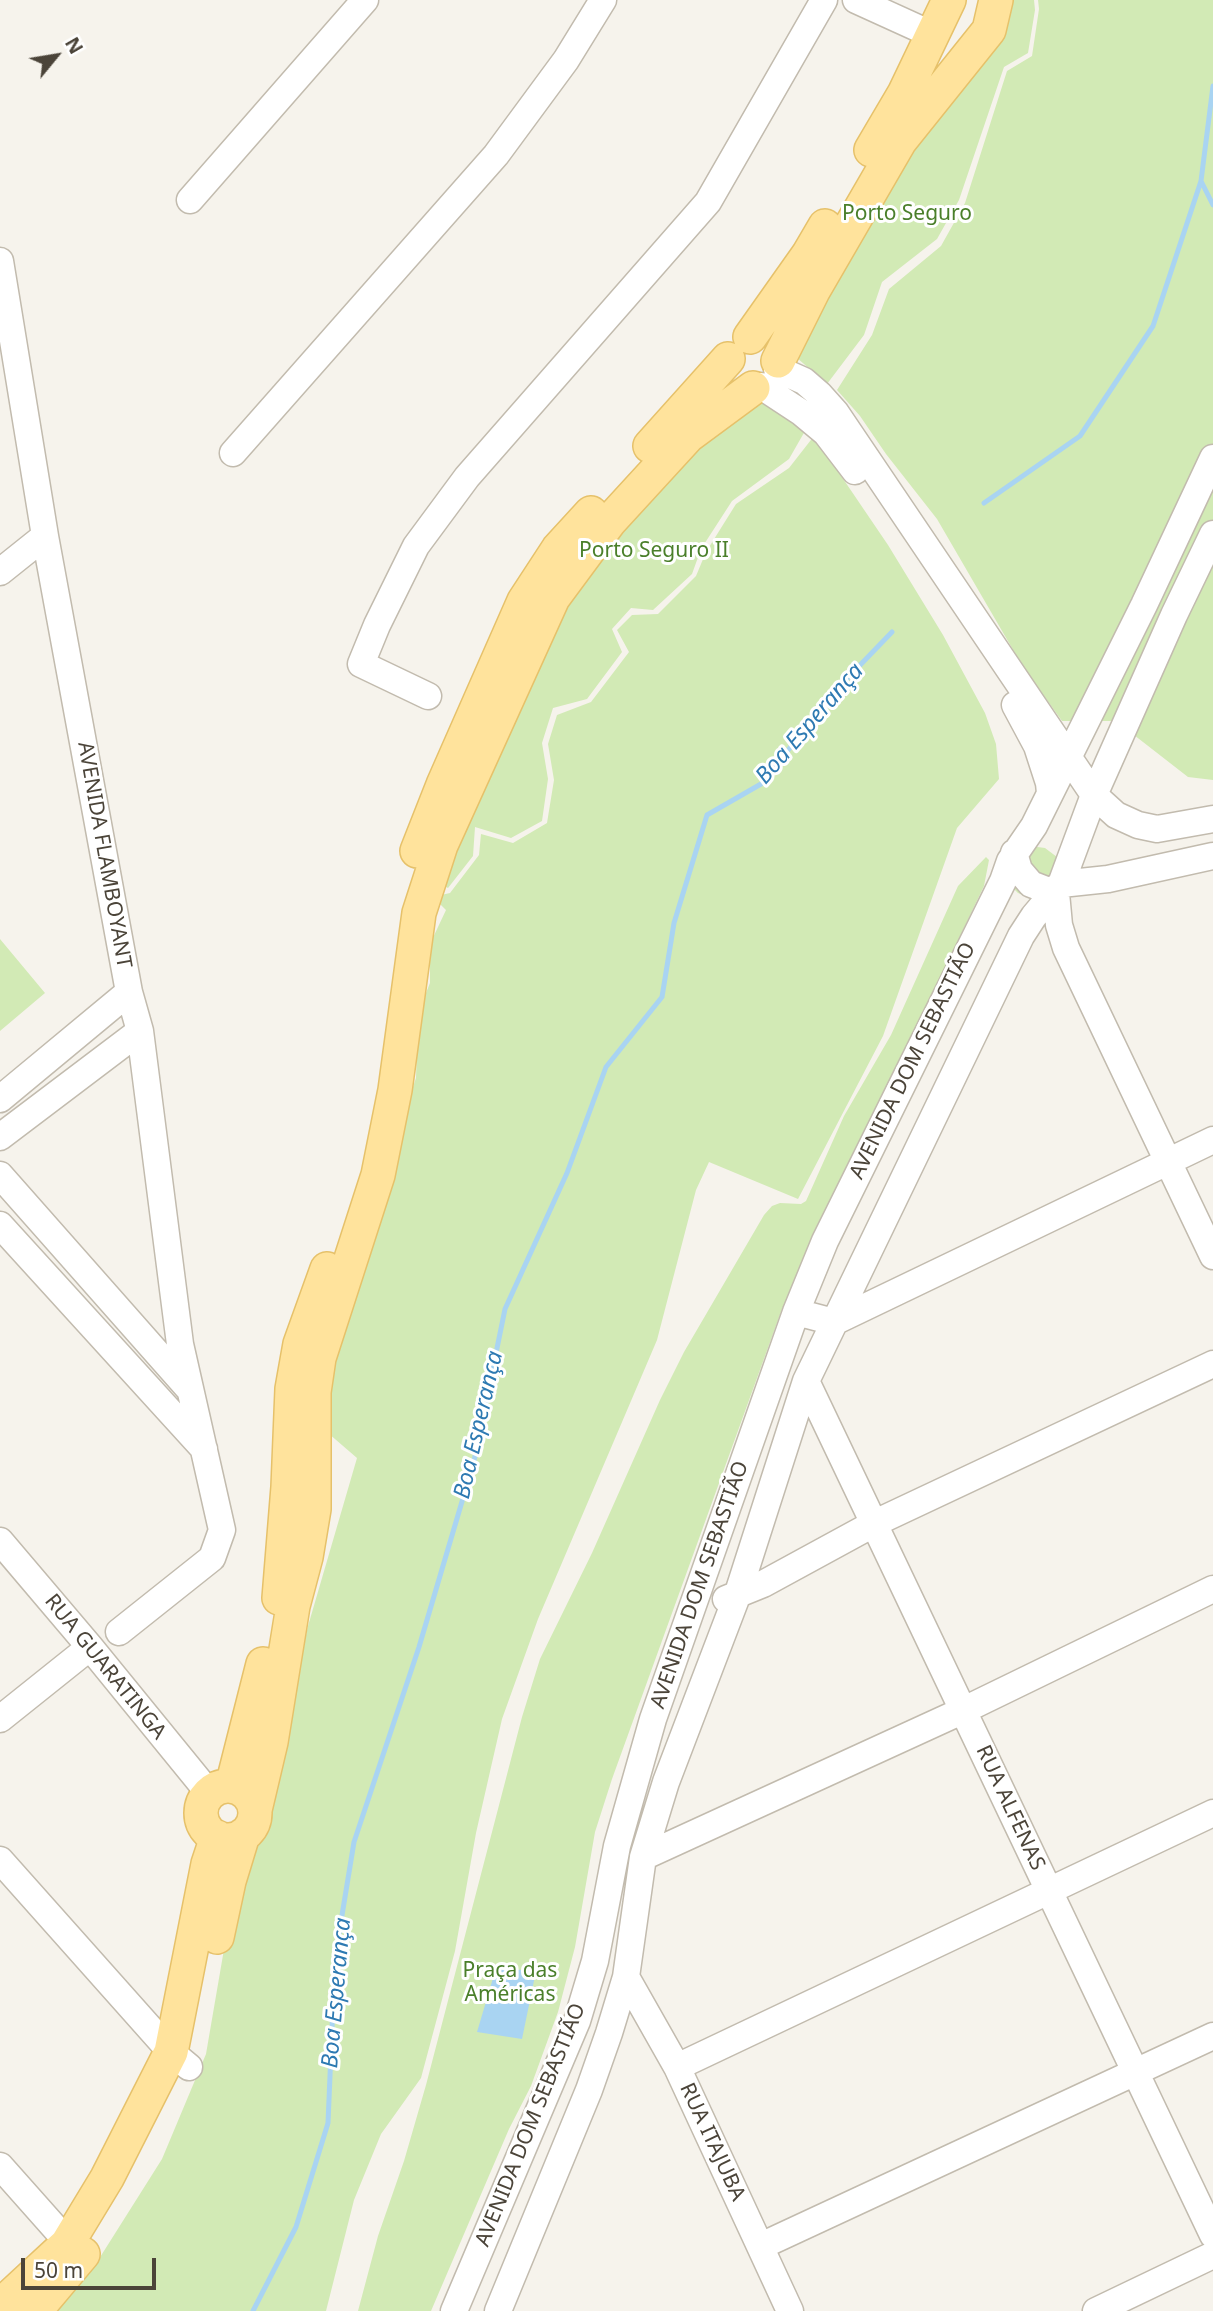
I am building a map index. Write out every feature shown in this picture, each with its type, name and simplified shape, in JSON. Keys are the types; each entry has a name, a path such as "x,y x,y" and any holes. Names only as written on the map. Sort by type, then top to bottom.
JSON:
{"main road":[{"path":"35,2311 74,2251 107,2178 180,2059 229,1881 231,1812 281,1588 292,1389 300,1344 345,1222 414,858 524,601 558,550 739,349 808,255 904,94 949,0"},
{"path":"231,1812 271,1742 293,1606 306,1557 314,1509 314,1392 319,1358 377,1175 395,1090 419,913 442,845 553,598 610,521 688,436 767,376 900,141 989,30 996,0"},
{"path":"758,338 772,346 767,376 744,386 731,376 739,349 758,338"},
{"path":"0,2306 74,2251"}],"street":[{"path":"190,200 366,0"},
{"path":"233,453 496,155 566,60 603,0"},
{"path":"428,696 361,664 416,546 467,477 708,202 824,0"},
{"path":"856,0 933,35"},
{"name":"AVENIDA FLAMBOYANT","path":"0,261 2,296 45,536 129,992 140,1031 180,1344 222,1530 212,1558 119,1632"},
{"path":"767,376 804,381 836,413 1068,757 1091,802 1139,825 1157,829 1213,819"},
{"path":"767,376 841,451 1007,692 1037,746 1049,783 1049,793"},
{"path":"1049,793 1144,606 1213,458"},
{"path":"1213,534 1091,802 1054,893 1066,948 1213,1256"},
{"path":"0,572 45,536"},
{"name":"AVENIDA DOM SEBASTIÃO","path":"454,2311 577,2021 595,1961 617,1846 653,1719 796,1312 825,1241 1003,881 1014,853 1034,826 1049,793"},
{"path":"1014,853 1019,870 1031,884 1054,893 1213,856"},
{"name":"AVENIDA DOM SEBASTIÃO","path":"498,2311 589,2090 626,1977 643,1857 666,1782 737,1596 806,1381 1021,936 1054,893"},
{"path":"0,1099 129,992"},
{"path":"0,1137 140,1031"},
{"path":"796,1312 834,1322 1213,1140"},
{"path":"0,1175 192,1393"},
{"path":"0,1225 204,1449"},
{"path":"702,1581 725,1600 737,1596 875,1523 1213,1364"},
{"name":"RUA ALFENAS","path":"806,1381 1213,2235"},
{"name":"RUA GUARATINGA","path":"0,1541 231,1812"},
{"path":"643,1857 964,1710 1213,1589"},
{"path":"0,1719 90,1647"},
{"path":"677,2067 1213,1813"},
{"path":"0,1860 180,2059"},
{"name":"RUA ITAJUBA","path":"626,1977 677,2067 790,2311"},
{"path":"761,2246 1213,2036"},
{"path":"0,2166 74,2251"},
{"path":"1096,2311 1213,2255"}],"green space":[{"name":"Porto Seguro","path":"999,0 1034,0 1035,10 1028,53 1004,67 959,200 937,239 882,282 864,335 827,384 789,351"},
{"path":"1038,0 1213,0 1213,780 1188,777 1116,721 1062,721 1023,667 937,519 860,416 837,390 872,335 889,289 941,246 965,203 1007,71 1032,56"},
{"name":"Porto Seguro II","path":"764,396 809,424 789,459 732,501 701,549 692,574 653,610 631,608 612,629 622,652 587,699 553,708 542,743 548,779 542,821 511,838 475,827 473,856 448,888 438,883 558,601 690,441"},
{"path":"814,436 888,545 943,635 985,713 996,744 999,779 957,828 883,1036 798,1199 709,1162 696,1190 657,1340 538,1619 502,1719 476,1833 455,1951 421,2078 381,2134 354,2200 326,2311 52,2311 97,2262 162,2159 206,2054 228,1926 253,1854 270,1766 286,1730 308,1626 357,1458 328,1433 328,1377 416,1078 418,1013 430,983 430,944 446,910 436,900 441,895 450,893 479,855 481,834 513,843 547,823 554,780 548,744 557,715 591,702 629,652 617,630 632,615 658,614 696,576 706,552 736,504 789,468"},
{"path":"1030,846 1045,848 1057,857 1060,864 1032,899 1013,888"},
{"name":"Praça das Américas","path":"986,857 989,860 984,886 782,1309 612,1779 595,1832 575,1947 558,2012 531,2086 509,2129 431,2311 358,2311 378,2236 426,2085 522,1717 540,1659 684,1352 764,1215 772,1206 780,1203 801,1204 806,1201 844,1116 891,1035 958,886"},
{"path":"0,939 45,993 0,1031"}],"water":[{"path":"496,1968 536,1971 522,2039 477,2032"}],"waterway":[{"name":"Boa Esperança","path":"984,503 1080,436 1153,326 1201,181 1213,86"},
{"path":"1201,181 1213,205"},
{"name":"Boa Esperança","path":"253,2311 296,2227 328,2123 335,1958 354,1842 419,1647 474,1461 505,1309 567,1173 606,1067 662,997 674,923 707,815 761,784 837,689 892,632"}]}
